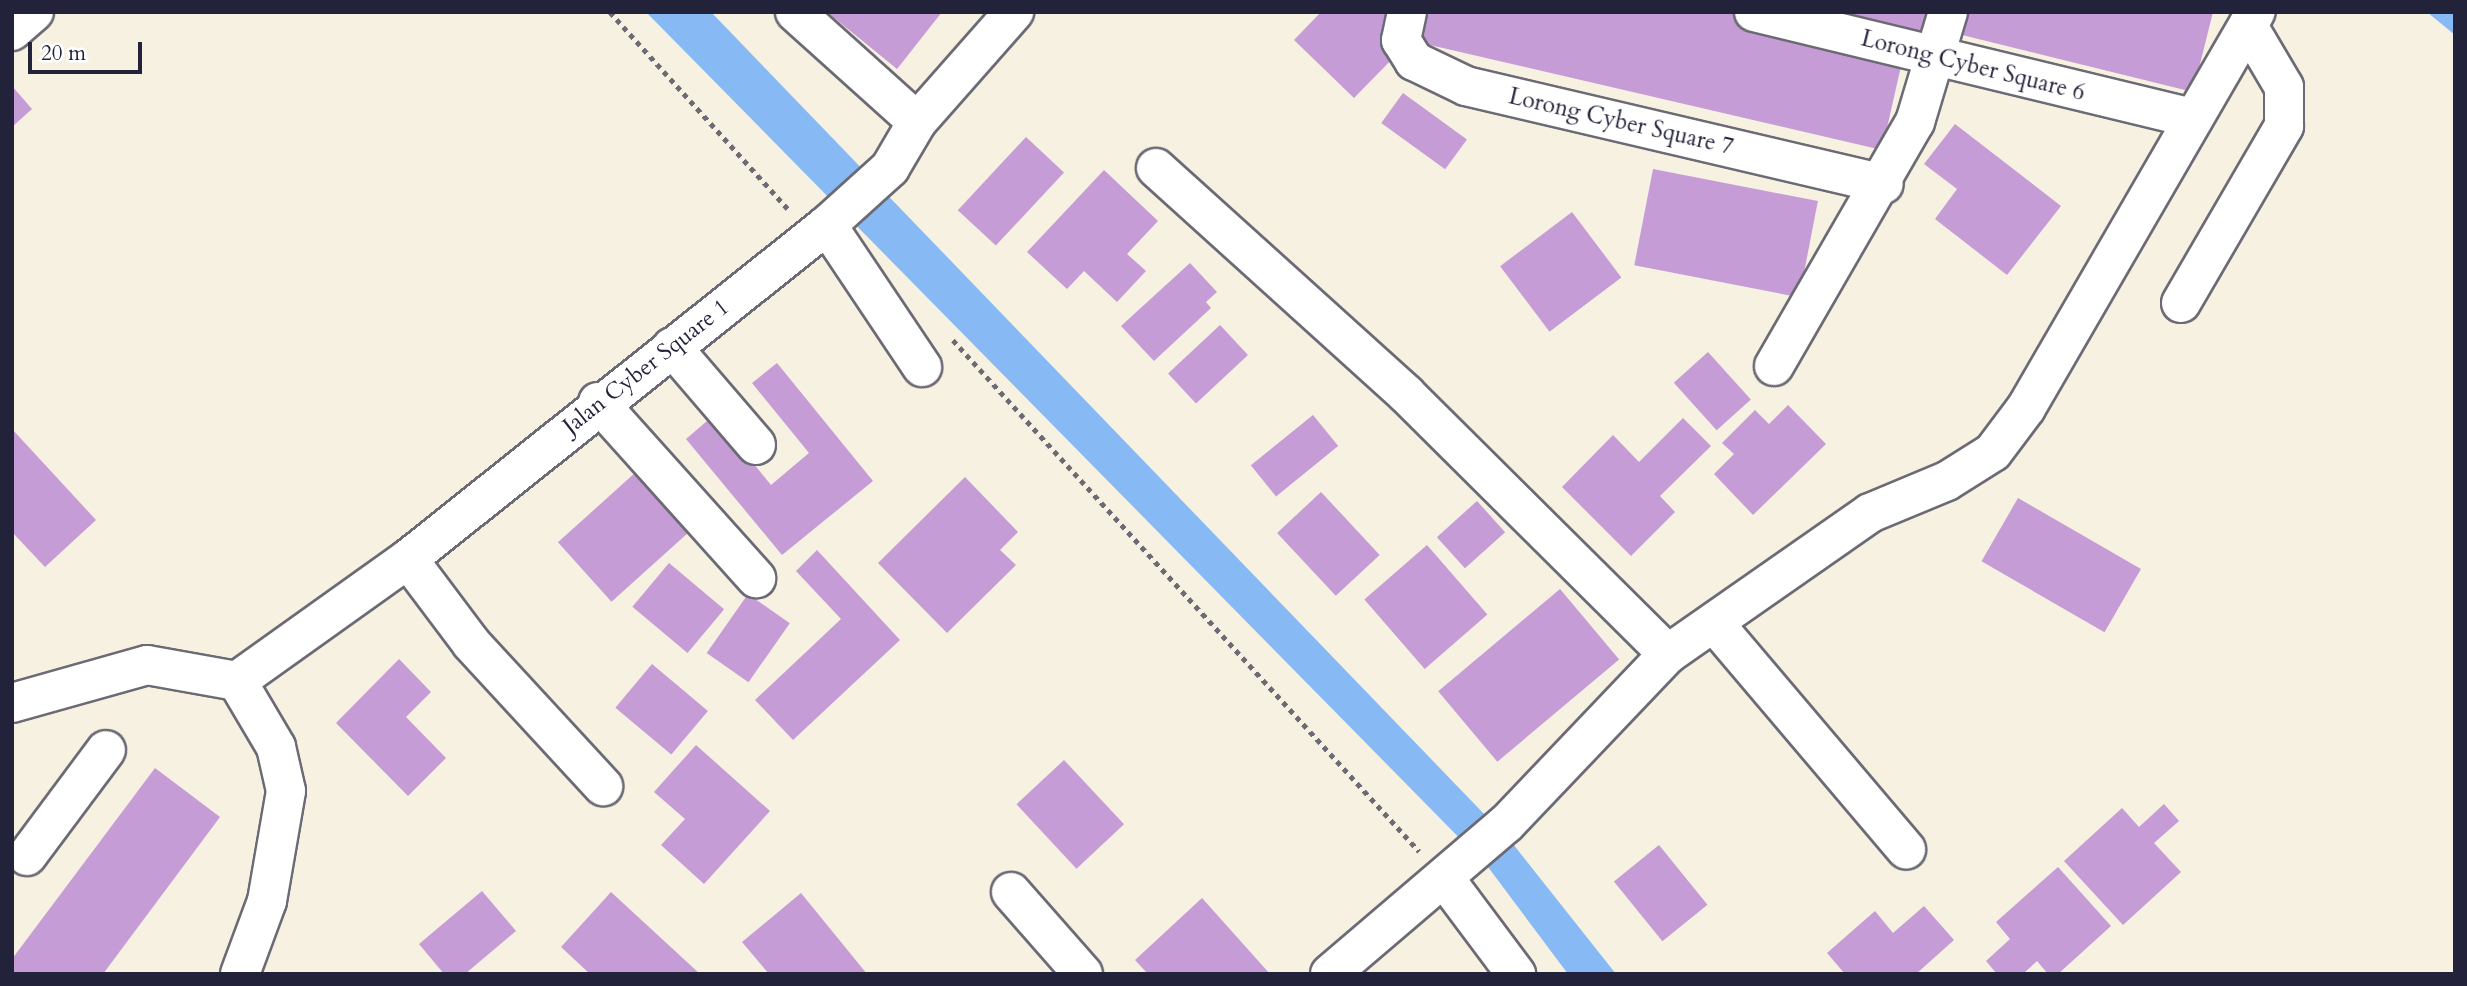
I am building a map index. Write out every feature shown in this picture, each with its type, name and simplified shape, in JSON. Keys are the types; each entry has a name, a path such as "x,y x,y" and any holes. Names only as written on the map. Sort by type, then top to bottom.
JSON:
{"street":[{"path":"12,31 34,12"},
{"name":"Jalan Cyber Square 1","path":"237,681 408,559 598,402 672,347 827,223 890,168 917,122 1014,12"},
{"name":"Lorong Cyber Square 7","path":"1407,12 1401,40 1414,61 1466,86 1884,184"},
{"name":"Lorong Cyber Square 6","path":"1754,12 2193,118"},
{"path":"1774,366 1884,184 1938,58 1948,12"},
{"path":"796,13 917,122"},
{"path":"1330,974 1455,871 1507,823 1668,654 1870,513 1947,481 1993,452 2026,408 2252,19"},
{"path":"2181,303 2284,126 2284,87 2252,19"},
{"path":"1156,167 1406,394 1668,654"},
{"path":"827,223 922,367"},
{"path":"672,347 757,445"},
{"path":"598,402 756,578"},
{"path":"408,559 471,643 603,786"},
{"path":"1714,624 1906,849"},
{"path":"12,703 36,701 93,676 147,665 237,681 276,747 286,791 278,856 240,974"},
{"path":"17,859 106,750"},
{"path":"1455,871 1516,974"},
{"path":"1011,892 1083,974"}],"path":[{"path":"610,12 827,223"},
{"path":"947,335 1455,871"}],"water":[{"path":"646,12 711,12 1513,844 1616,974 1568,974 1488,867"},
{"path":"2427,12 2455,12 2455,35"}],"building":[{"path":"827,12 942,12 897,69"},
{"path":"1321,12 1384,12 1394,22 1380,36 1398,53 1354,98 1294,40"},
{"path":"1424,12 1727,12 1904,53 1882,150 1417,42"},
{"path":"1832,12 1944,12 1937,39"},
{"path":"1964,12 2213,12 2193,92 1958,34"},
{"path":"12,86 32,109 12,127"},
{"path":"1403,93 1467,139 1445,169 1381,123"},
{"path":"1955,124 2061,206 2007,275 1935,219 1957,189 1924,164"},
{"path":"1026,137 1064,172 996,246 958,210"},
{"path":"1653,169 1818,201 1799,297 1634,265"},
{"path":"1104,170 1158,221 1127,254 1146,271 1117,302 1084,271 1067,289 1027,252"},
{"path":"1572,212 1621,277 1549,332 1500,266"},
{"path":"1190,263 1217,292 1206,302 1211,308 1154,361 1121,326"},
{"path":"1220,325 1248,355 1196,403 1168,373"},
{"path":"1708,352 1751,400 1717,430 1674,383"},
{"path":"777,363 873,481 782,555 686,439 714,415 771,485 809,453 752,383"},
{"path":"1788,405 1826,444 1753,515 1714,474 1734,454 1722,443 1755,410 1769,424"},
{"path":"1313,415 1338,446 1276,496 1251,465"},
{"path":"1683,418 1711,446 1660,496 1675,512 1631,556 1562,487 1613,435 1639,462"},
{"path":"12,429 96,520 45,567 12,532"},
{"path":"636,472 690,531 612,602 558,542"},
{"path":"965,477 1018,532 1000,550 1016,565 947,633 878,563"},
{"path":"1321,492 1380,555 1336,596 1277,533"},
{"path":"2018,498 2141,569 2104,632 1982,561"},
{"path":"1477,501 1505,532 1465,568 1437,537"},
{"path":"1427,545 1487,614 1425,669 1364,599"},
{"path":"817,550 900,640 793,740 755,700 841,619 796,571"},
{"path":"669,563 724,609 688,653 632,607"},
{"path":"1560,589 1619,659 1497,762 1438,691"},
{"path":"748,594 790,623 748,682 707,653"},
{"path":"399,659 431,692 406,717 446,758 408,796 336,723"},
{"path":"652,664 708,711 671,755 615,708"},
{"path":"696,745 770,811 704,884 661,845 685,819 654,792"},
{"path":"1064,760 1124,824 1076,869 1016,804"},
{"path":"155,768 220,817 103,974 12,974 12,959"},
{"path":"2164,804 2179,821 2154,843 2181,872 2123,925 2064,861 2122,808 2139,827"},
{"path":"1659,845 1707,905 1662,941 1614,882"},
{"path":"2058,867 2111,926 2058,974 2048,974 2037,961 2023,974 1997,974 1986,961 2010,939 1996,922"},
{"path":"482,891 516,931 465,974 444,974 419,944"},
{"path":"611,892 700,974 590,974 561,947"},
{"path":"801,893 867,974 769,974 742,942"},
{"path":"1202,898 1270,974 1148,974 1135,960"},
{"path":"1924,906 1954,940 1916,974 1845,974 1827,953 1875,911 1893,933"}]}
